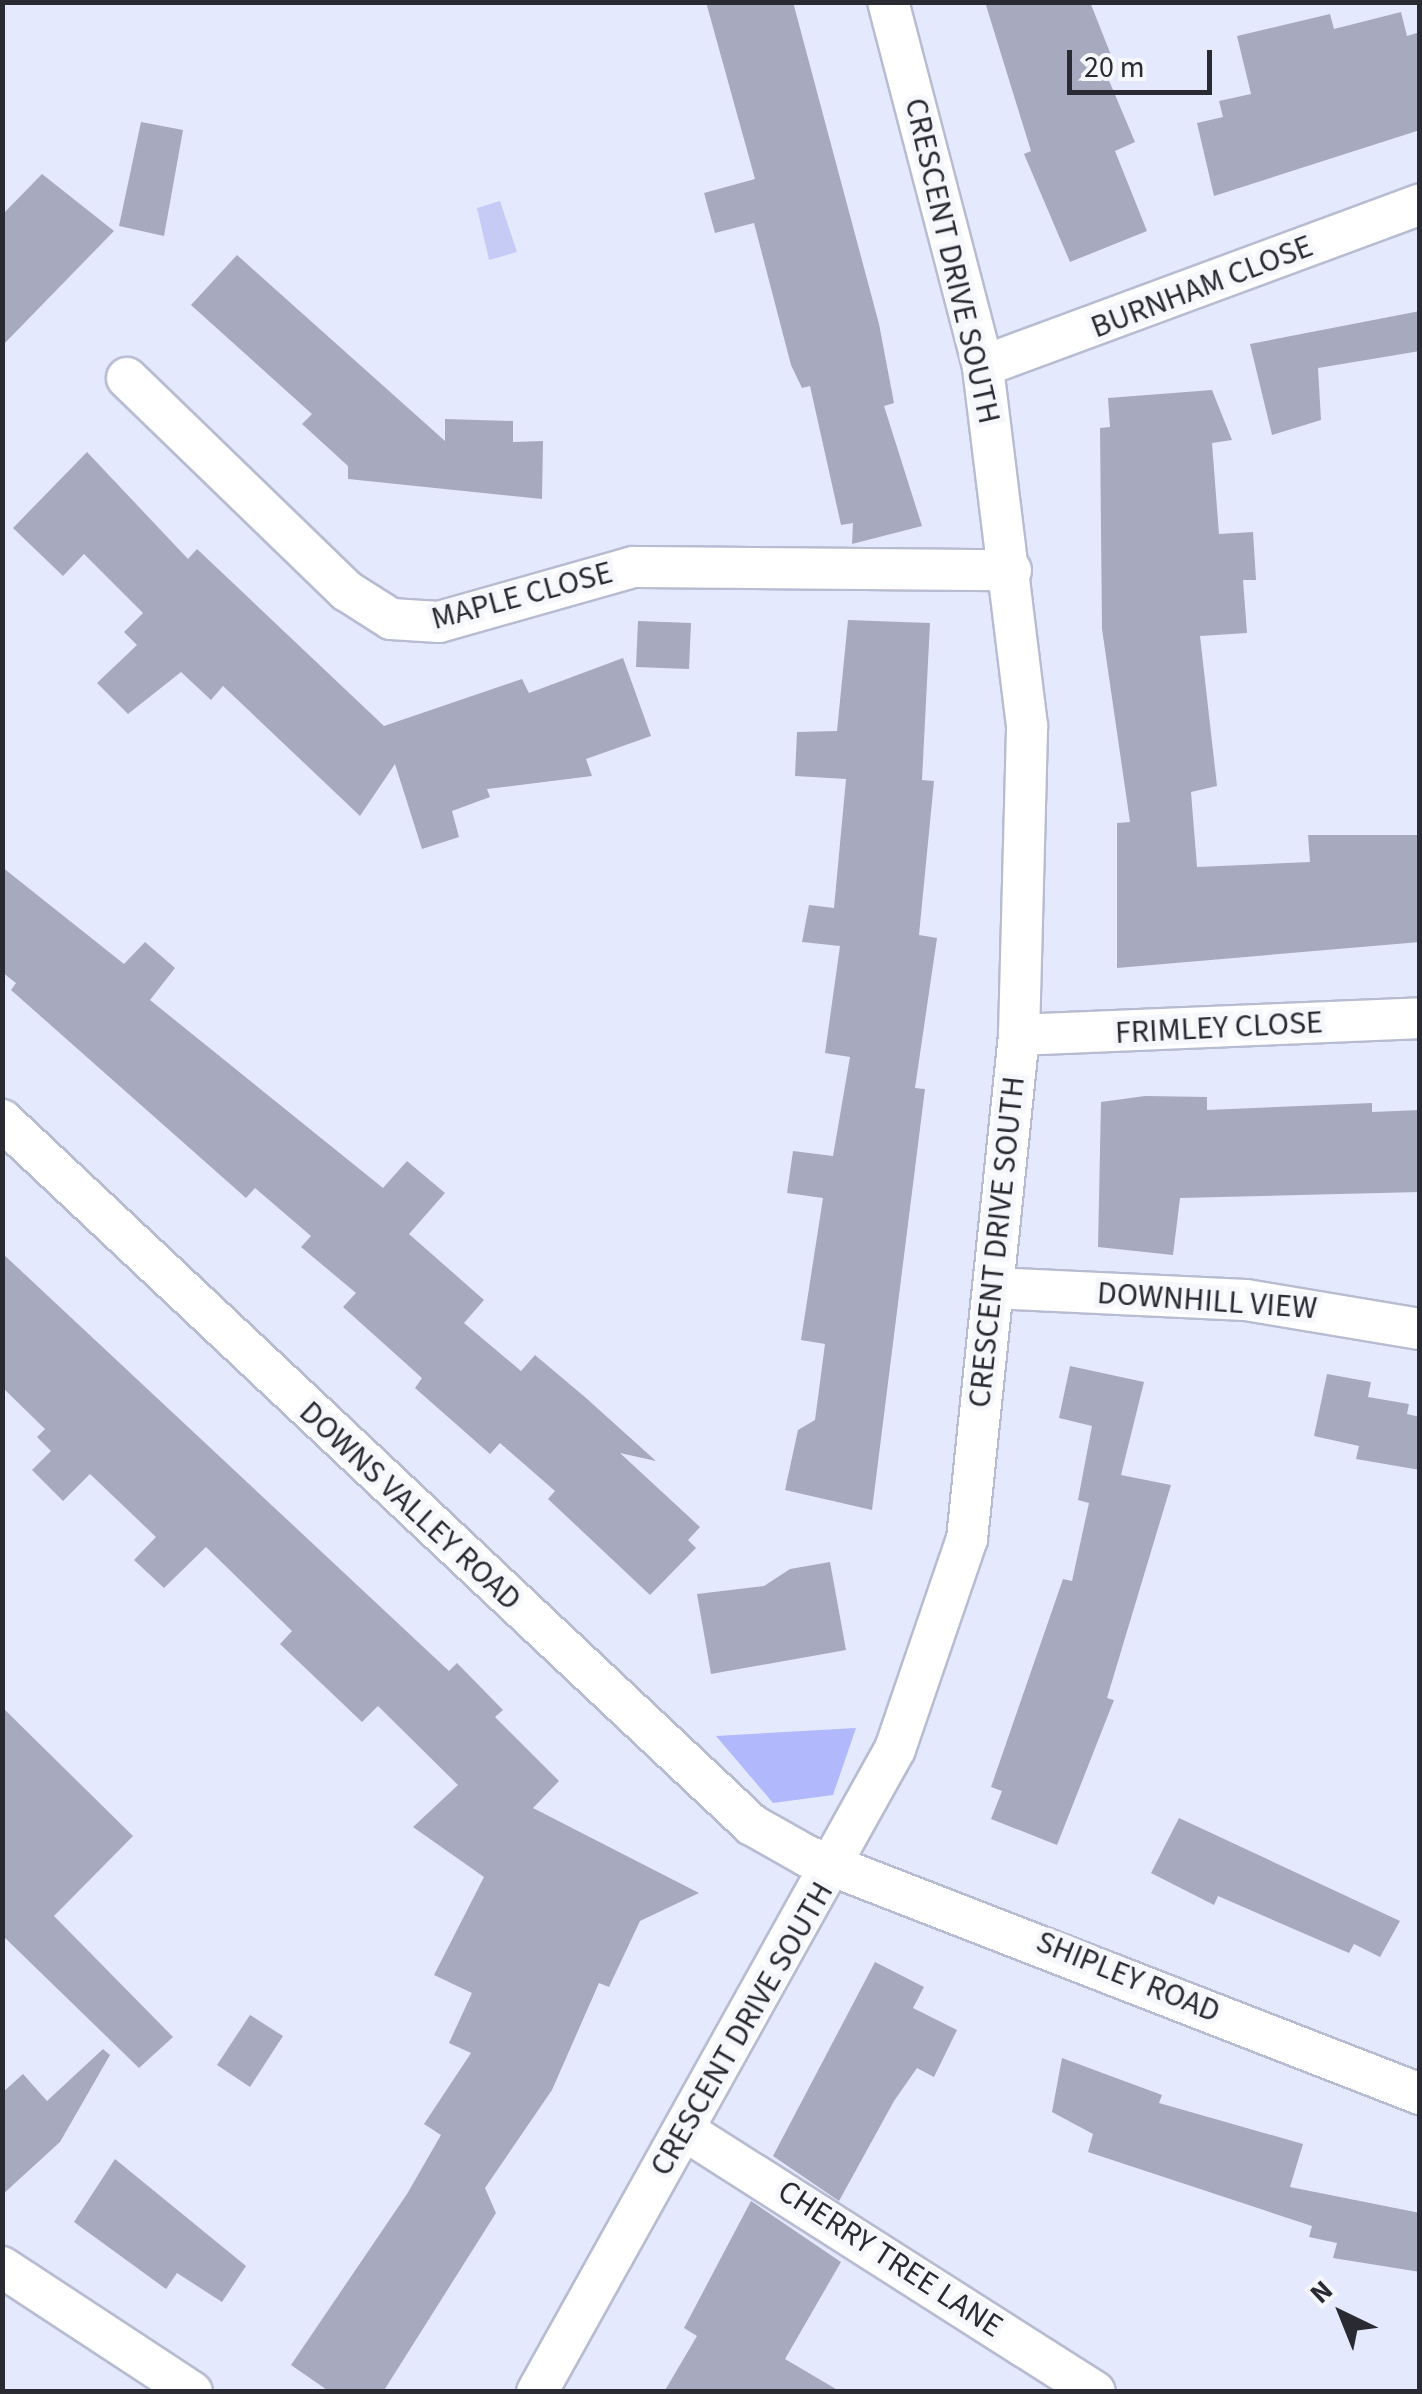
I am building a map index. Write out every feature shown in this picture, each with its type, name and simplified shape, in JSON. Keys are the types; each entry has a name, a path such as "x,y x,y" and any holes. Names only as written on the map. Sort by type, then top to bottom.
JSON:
{"street":[{"name":"CRESCENT DRIVE SOUTH","path":"537,2392 836,1866 895,1749 967,1539 1019,1035 1027,726 1012,570 983,366 888,2"},
{"name":"BURNHAM CLOSE","path":"983,366 1420,204"},
{"name":"MAPLE CLOSE","path":"127,378 347,591 390,618 439,622 634,567 1012,570"},
{"name":"FRIMLEY CLOSE","path":"1019,1035 1420,1018"},
{"name":"DOWNS VALLEY ROAD","path":"2,1120 752,1825 836,1866"},
{"name":"DOWNHILL VIEW","path":"993,1288 1246,1300 1420,1329"},
{"name":"SHIPLEY ROAD","path":"836,1866 1420,2094"},
{"name":"CHERRY TREE LANE","path":"684,2130 1095,2392"},
{"path":"2,2267 192,2392"}],"shaded area":[{"path":"500,201 517,252 489,260 477,208"},
{"path":"856,1728 833,1795 773,1803 716,1736"}],"building":[{"path":"706,2 793,2 879,324 894,403 884,406 922,526 852,544 853,523 841,525 810,386 802,388 791,365 754,223 715,233 704,193 755,179"},
{"path":"985,2 1090,2 1113,60 1102,64 1135,142 1115,151 1147,231 1070,262 1024,154 1031,151"},
{"path":"1401,12 1407,36 1420,32 1420,130 1214,196 1197,123 1223,117 1219,101 1251,94 1237,36 1330,14 1334,29"},
{"path":"141,122 183,130 164,236 119,226"},
{"path":"42,174 114,231 2,346 2,215"},
{"path":"237,255 445,441 445,419 513,421 513,442 543,441 542,499 348,479 348,466 302,424 312,414 191,305"},
{"path":"1420,311 1420,351 1318,368 1321,420 1272,435 1250,344"},
{"path":"1212,390 1232,440 1212,443 1219,534 1253,532 1256,580 1243,580 1247,633 1200,636 1217,786 1191,792 1197,867 1310,862 1308,835 1420,835 1420,942 1117,968 1117,823 1130,822 1102,629 1100,428 1110,427 1108,398"},
{"path":"87,452 188,559 197,549 384,726 522,679 529,693 623,658 651,736 586,759 592,776 487,789 490,797 452,811 459,837 422,849 395,764 360,816 223,686 211,700 181,672 128,714 97,683 137,645 124,632 143,613 84,554 63,576 13,528"},
{"path":"848,620 930,623 922,780 934,781 919,935 937,938 915,1088 925,1089 872,1510 785,1490 798,1430 815,1420 825,1344 801,1340 823,1198 787,1193 793,1151 833,1156 850,1057 825,1053 840,946 802,942 809,905 834,908 846,779 795,776 797,732 837,731"},
{"path":"638,621 691,623 689,669 636,667"},
{"path":"2,867 124,964 145,942 175,968 150,1000 383,1188 407,1161 445,1193 409,1234 484,1300 464,1323 521,1371 535,1355 586,1398 656,1461 620,1453 700,1527 688,1540 696,1548 650,1595 548,1499 555,1491 500,1443 490,1454 415,1388 422,1378 343,1307 356,1293 301,1247 311,1236 255,1188 246,1198 11,990 16,983 2,972"},
{"path":"1145,1096 1207,1097 1207,1110 1372,1103 1372,1112 1420,1110 1420,1192 1180,1198 1173,1255 1098,1247 1101,1102"},
{"path":"2,1253 449,1671 457,1663 503,1710 495,1717 559,1781 533,1808 699,1893 640,1921 609,1987 599,1983 552,2090 485,2188 496,2213 383,2392 330,2392 291,2365 407,2194 441,2135 424,2124 471,2053 449,2043 472,1993 434,1975 484,1877 413,1827 458,1785 378,1706 362,1722 280,1644 292,1631 206,1547 164,1588 134,1560 156,1537 90,1474 63,1501 32,1470 51,1451 37,1437 45,1429 2,1387"},
{"path":"1070,1366 1144,1382 1121,1475 1171,1485 1107,1698 1114,1700 1057,1845 991,1819 1002,1791 991,1787 1063,1579 1072,1581 1089,1503 1078,1500 1092,1426 1059,1418"},
{"path":"1327,1374 1371,1382 1368,1397 1409,1404 1407,1414 1420,1417 1420,1470 1356,1459 1359,1446 1314,1436"},
{"path":"830,1562 846,1650 711,1674 697,1594 764,1586 790,1569"},
{"path":"2,1707 133,1836 54,1916 173,2037 139,2068 2,1935"},
{"path":"1179,1818 1400,1921 1380,1957 1354,1944 1349,1953 1218,1896 1214,1905 1151,1873"},
{"path":"875,1962 924,1987 913,2008 957,2030 934,2077 917,2068 894,2101 839,2201 773,2156"},
{"path":"250,2015 283,2036 250,2087 217,2065"},
{"path":"103,2049 110,2055 60,2142 2,2195 2,2093 23,2074 47,2101"},
{"path":"1062,2058 1162,2095 1159,2103 1303,2144 1290,2187 1420,2213 1420,2272 1333,2258 1337,2243 1309,2237 1312,2226 1088,2152 1093,2134 1052,2112"},
{"path":"115,2159 246,2266 222,2302 177,2273 166,2289 74,2222"},
{"path":"751,2201 841,2262 785,2359 841,2392 664,2392 697,2336 684,2328"}]}
